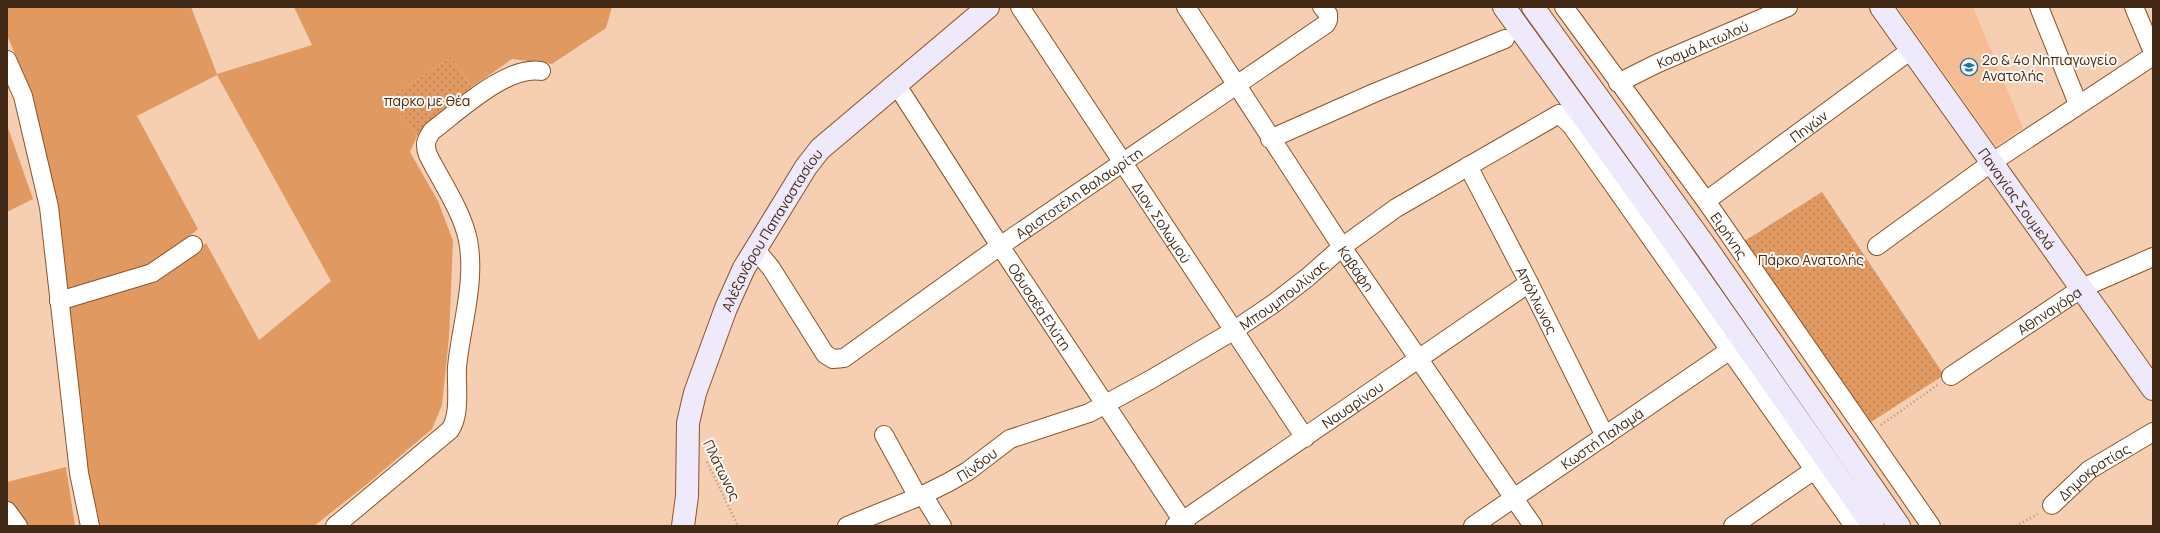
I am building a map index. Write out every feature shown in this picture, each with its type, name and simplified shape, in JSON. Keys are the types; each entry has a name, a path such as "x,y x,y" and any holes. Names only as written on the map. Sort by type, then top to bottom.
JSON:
{"street":[{"name":"Αλέξανδρου Παπαναστασίου","path":"683,526 687,496 688,423 695,393 726,308 744,268 814,156 830,140 988,7"},
{"name":"Διον. Σολωμού","path":"1020,7 1305,438"},
{"name":"Καβάφη","path":"1186,7 1270,139 1342,247 1533,526"},
{"path":"1504,7 1671,238 1873,526"},
{"path":"1533,7 1708,250 1899,526"},
{"name":"Ειρήνης","path":"1564,7 1618,83 1706,201 1931,526"},
{"name":"Κοσμά Αιτωλού","path":"1618,83 1656,64 1788,7"},
{"name":"Παναγίας Σουμελά","path":"1881,7 2153,389"},
{"path":"2039,7 2078,104"},
{"path":"2134,7 2153,52"},
{"name":"Αριστοτέλη Βαλαωρίτη","path":"755,250 771,268 825,354 833,359 844,358 1000,246 1236,86 1324,15"},
{"path":"1270,139 1374,93 1505,39"},
{"name":"Πηγών","path":"1706,201 1912,50"},
{"path":"1877,246 1991,163 2078,104 2153,56"},
{"path":"7,60 22,96 48,207 79,473 90,526"},
{"path":"335,526 450,430 455,419 457,367 469,277 468,240 458,213 428,155 425,146 426,140 432,131 501,80 522,71 541,71"},
{"name":"Οδυσσέα Ελύτη","path":"896,84 1182,524"},
{"name":"Μπουμπουλίνας","path":"1105,405 1233,331 1273,304 1308,277 1342,247 1396,208 1559,114 1570,125 1730,350"},
{"name":"Απόλλωνος","path":"1468,166 1530,283 1604,436"},
{"path":"58,301 152,273 193,245"},
{"name":"Αθηναγόρα","path":"1951,376 2082,288 2153,258"},
{"name":"Ναυαρίνου","path":"1182,524 1418,358 1464,329 1530,283"},
{"path":"1730,350 1854,526"},
{"name":"Κωστή Παλαμά","path":"1473,526 1730,350"},
{"name":"Πίνδου","path":"847,526 920,496 968,471 1010,439 1075,418 1105,405"},
{"name":"Δημοκρατίας","path":"2052,505 2089,470 2153,432"},
{"path":"884,435 920,496 942,526"},
{"path":"1733,526 1814,470"},
{"path":"7,511 18,526"}],"path":[{"path":"1867,434 1951,376"},
{"name":"Πλάτωνος","path":"704,456 738,526"},
{"name":"Δημοκρατίας","path":"2016,526 2052,505"}],"shaded area":[{"name":"2ο & 4ο Νηπιαγωγείο Ανατολής","path":"1897,7 1973,7 2023,128 1996,146"}],"green space":[{"path":"7,7 191,7 217,74 312,45 294,7 612,7 606,28 552,64 512,59 472,87 451,57 391,97 417,136 410,152 438,201 453,241 449,337 442,405 432,429 366,485 314,526 96,526 90,498 68,304 153,279 206,243 259,340 331,281 217,75 137,116 198,229 150,269 64,292 31,92 7,35"},
{"name":"παρκο με θέα","path":"451,57 475,92 417,136 391,97"},
{"path":"7,125 33,199 7,212"},
{"name":"Πάρκο Ανατολής","path":"1822,192 1944,375 1868,424 1743,242"},
{"path":"66,467 75,526 7,526 7,482"}],"place":[{"name":"2ο & 4ο Νηπιαγωγείο Ανατολής","path":"1969,67"}]}
